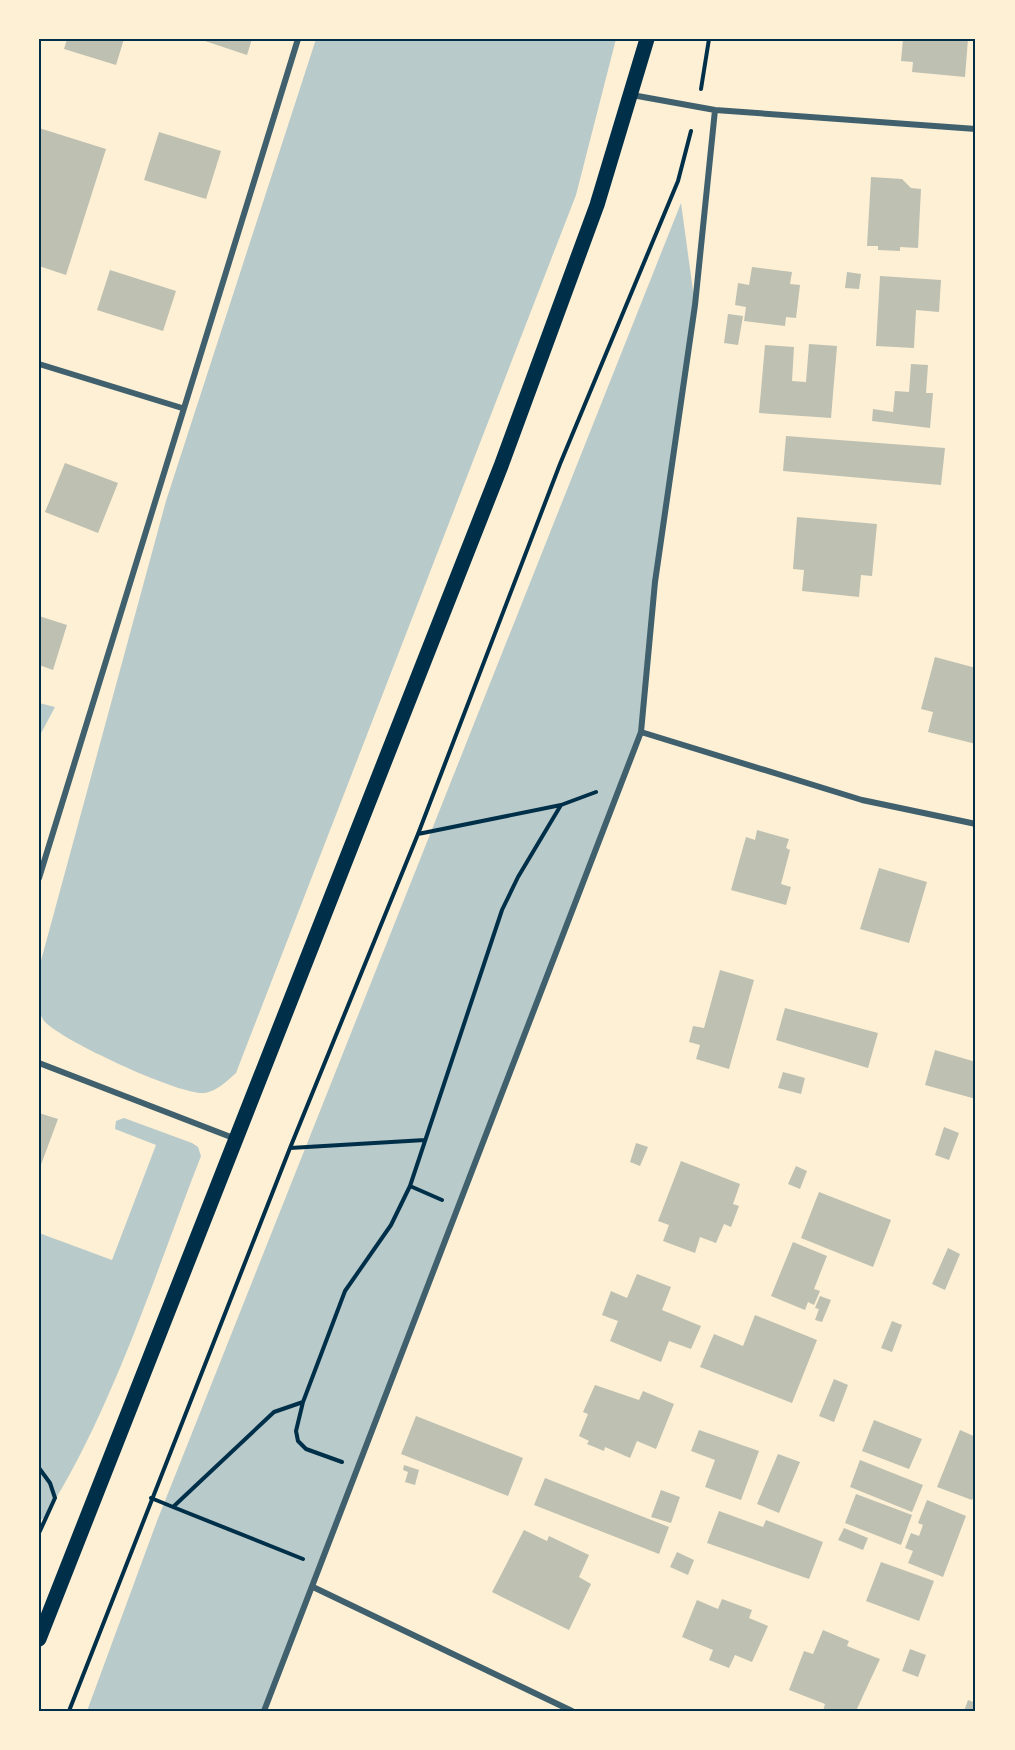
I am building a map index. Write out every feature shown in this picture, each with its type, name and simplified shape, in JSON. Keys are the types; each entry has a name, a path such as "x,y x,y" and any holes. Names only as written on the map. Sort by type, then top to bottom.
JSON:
{"main road":[{"path":"39,1639 562,305 632,95 647,39"}],"street":[{"path":"39,878 182,408 298,39"},
{"path":"632,95 715,110 976,129"},
{"path":"264,1711 640,732 655,582 695,305 715,110"},
{"path":"39,364 182,408"},
{"path":"640,732 862,801 976,824"},
{"path":"39,1063 236,1140"},
{"path":"313,1587 572,1711"}],"path":[{"path":"69,1711 290,1148 418,834 560,464 678,181 697,107 709,39"},
{"path":"418,834 561,805 622,783"},
{"path":"358,1468 306,1449 298,1442 296,1431 303,1402 345,1291 391,1225 410,1186 502,910 518,877 561,805"},
{"path":"290,1148 425,1140"},
{"path":"410,1186 458,1207"},
{"path":"173,1507 274,1412 303,1402"},
{"path":"39,1468 50,1483 55,1498 39,1533"},
{"path":"151,1498 321,1566"}],"shaded area":[{"path":"316,39 616,39 576,195 236,1073 214,1090 205,1093 192,1092 123,1066 56,1031 45,1022 39,1011 39,968 166,501"},
{"path":"681,203 695,305 655,582 640,732 264,1711 87,1711 157,1521"},
{"path":"39,703 55,707 39,737"},
{"path":"124,1118 192,1143 198,1147 201,1156 112,1388 69,1476 44,1518 39,1521 39,1233 112,1260 156,1145 115,1129 116,1121"}],"building":[{"path":"67,39 124,39 116,65 64,49"},
{"path":"199,39 252,39 247,55"},
{"path":"903,39 968,39 965,77 912,72 913,62 901,61"},
{"path":"39,128 106,149 66,275 39,266"},
{"path":"159,132 221,151 206,199 144,180"},
{"path":"871,177 902,179 911,188 921,189 918,248 900,247 900,251 878,250 878,246 867,246"},
{"path":"752,267 792,272 790,284 800,285 796,318 786,317 785,326 744,321 746,307 735,305 738,283 749,285"},
{"path":"110,270 176,291 163,331 97,310"},
{"path":"847,272 861,274 859,289 845,288"},
{"path":"880,276 941,280 939,312 916,310 914,348 876,346"},
{"path":"728,314 743,316 738,345 724,343"},
{"path":"809,344 837,346 831,418 759,413 765,345 794,347 792,381 806,382"},
{"path":"911,364 928,365 926,393 933,393 930,428 872,421 873,409 893,412 895,391 909,392"},
{"path":"786,436 945,448 941,485 783,471"},
{"path":"65,463 118,483 98,533 45,512"},
{"path":"797,517 877,524 872,576 861,575 859,597 802,591 804,570 793,569"},
{"path":"39,616 67,625 53,670 39,665"},
{"path":"935,657 976,668 976,744 928,732 933,712 921,709"},
{"path":"757,830 789,839 786,848 790,850 781,884 791,887 786,905 731,890 746,837 755,840"},
{"path":"879,868 927,882 909,943 860,929"},
{"path":"720,970 754,980 729,1069 696,1059 700,1045 689,1042 693,1026 704,1028"},
{"path":"785,1008 878,1033 868,1068 776,1040"},
{"path":"935,1050 976,1062 976,1099 925,1085"},
{"path":"783,1072 805,1078 801,1094 778,1088"},
{"path":"39,1113 58,1119 39,1170"},
{"path":"944,1127 959,1133 949,1160 935,1155"},
{"path":"636,1143 648,1147 640,1166 630,1162"},
{"path":"681,1161 740,1184 733,1204 739,1206 731,1227 724,1224 716,1243 700,1237 695,1253 663,1241 669,1225 658,1221"},
{"path":"796,1166 807,1171 800,1189 788,1184"},
{"path":"819,1192 891,1220 873,1267 801,1238"},
{"path":"793,1242 827,1256 814,1289 820,1291 814,1305 808,1302 805,1310 771,1296"},
{"path":"948,1248 960,1254 945,1290 932,1284"},
{"path":"637,1274 671,1287 662,1310 701,1326 691,1349 669,1341 661,1362 610,1341 618,1321 602,1315 611,1291 627,1298"},
{"path":"820,1296 831,1300 822,1322 815,1320 819,1309 815,1308"},
{"path":"755,1315 817,1340 792,1403 700,1367 714,1334 743,1346"},
{"path":"892,1321 902,1325 892,1352 881,1348"},
{"path":"834,1379 848,1385 834,1422 819,1416"},
{"path":"595,1385 639,1400 643,1391 674,1404 656,1449 637,1441 630,1458 605,1447 604,1451 587,1444 589,1441 579,1436 588,1414 583,1412"},
{"path":"416,1416 523,1458 508,1496 401,1454"},
{"path":"874,1420 922,1439 909,1469 862,1451"},
{"path":"699,1430 759,1451 741,1500 705,1487 715,1460 691,1451"},
{"path":"960,1430 976,1437 976,1491 972,1500 937,1487"},
{"path":"778,1454 800,1462 779,1513 757,1504"},
{"path":"860,1460 923,1485 912,1512 850,1487"},
{"path":"404,1465 419,1470 415,1485 405,1482 408,1472 403,1470"},
{"path":"545,1478 669,1527 659,1554 534,1505"},
{"path":"661,1490 680,1497 671,1523 651,1517"},
{"path":"856,1494 912,1515 901,1545 845,1523"},
{"path":"927,1500 966,1516 943,1577 908,1563 913,1551 905,1548 911,1533 919,1536 923,1525 918,1523"},
{"path":"719,1511 763,1527 766,1520 823,1542 809,1579 707,1543"},
{"path":"844,1528 868,1538 863,1550 838,1540"},
{"path":"524,1530 547,1541 549,1536 589,1555 579,1577 591,1584 569,1630 492,1592"},
{"path":"677,1552 694,1560 688,1575 670,1567"},
{"path":"881,1562 934,1581 919,1621 866,1601"},
{"path":"722,1599 752,1610 749,1618 768,1626 752,1662 735,1655 729,1668 709,1660 713,1650 682,1637 697,1600 718,1609"},
{"path":"823,1630 849,1641 847,1646 880,1659 856,1711 823,1711 825,1704 789,1690 804,1651 813,1654"},
{"path":"910,1649 926,1655 918,1677 902,1671"},
{"path":"968,1700 976,1703 976,1711 964,1711"}]}
